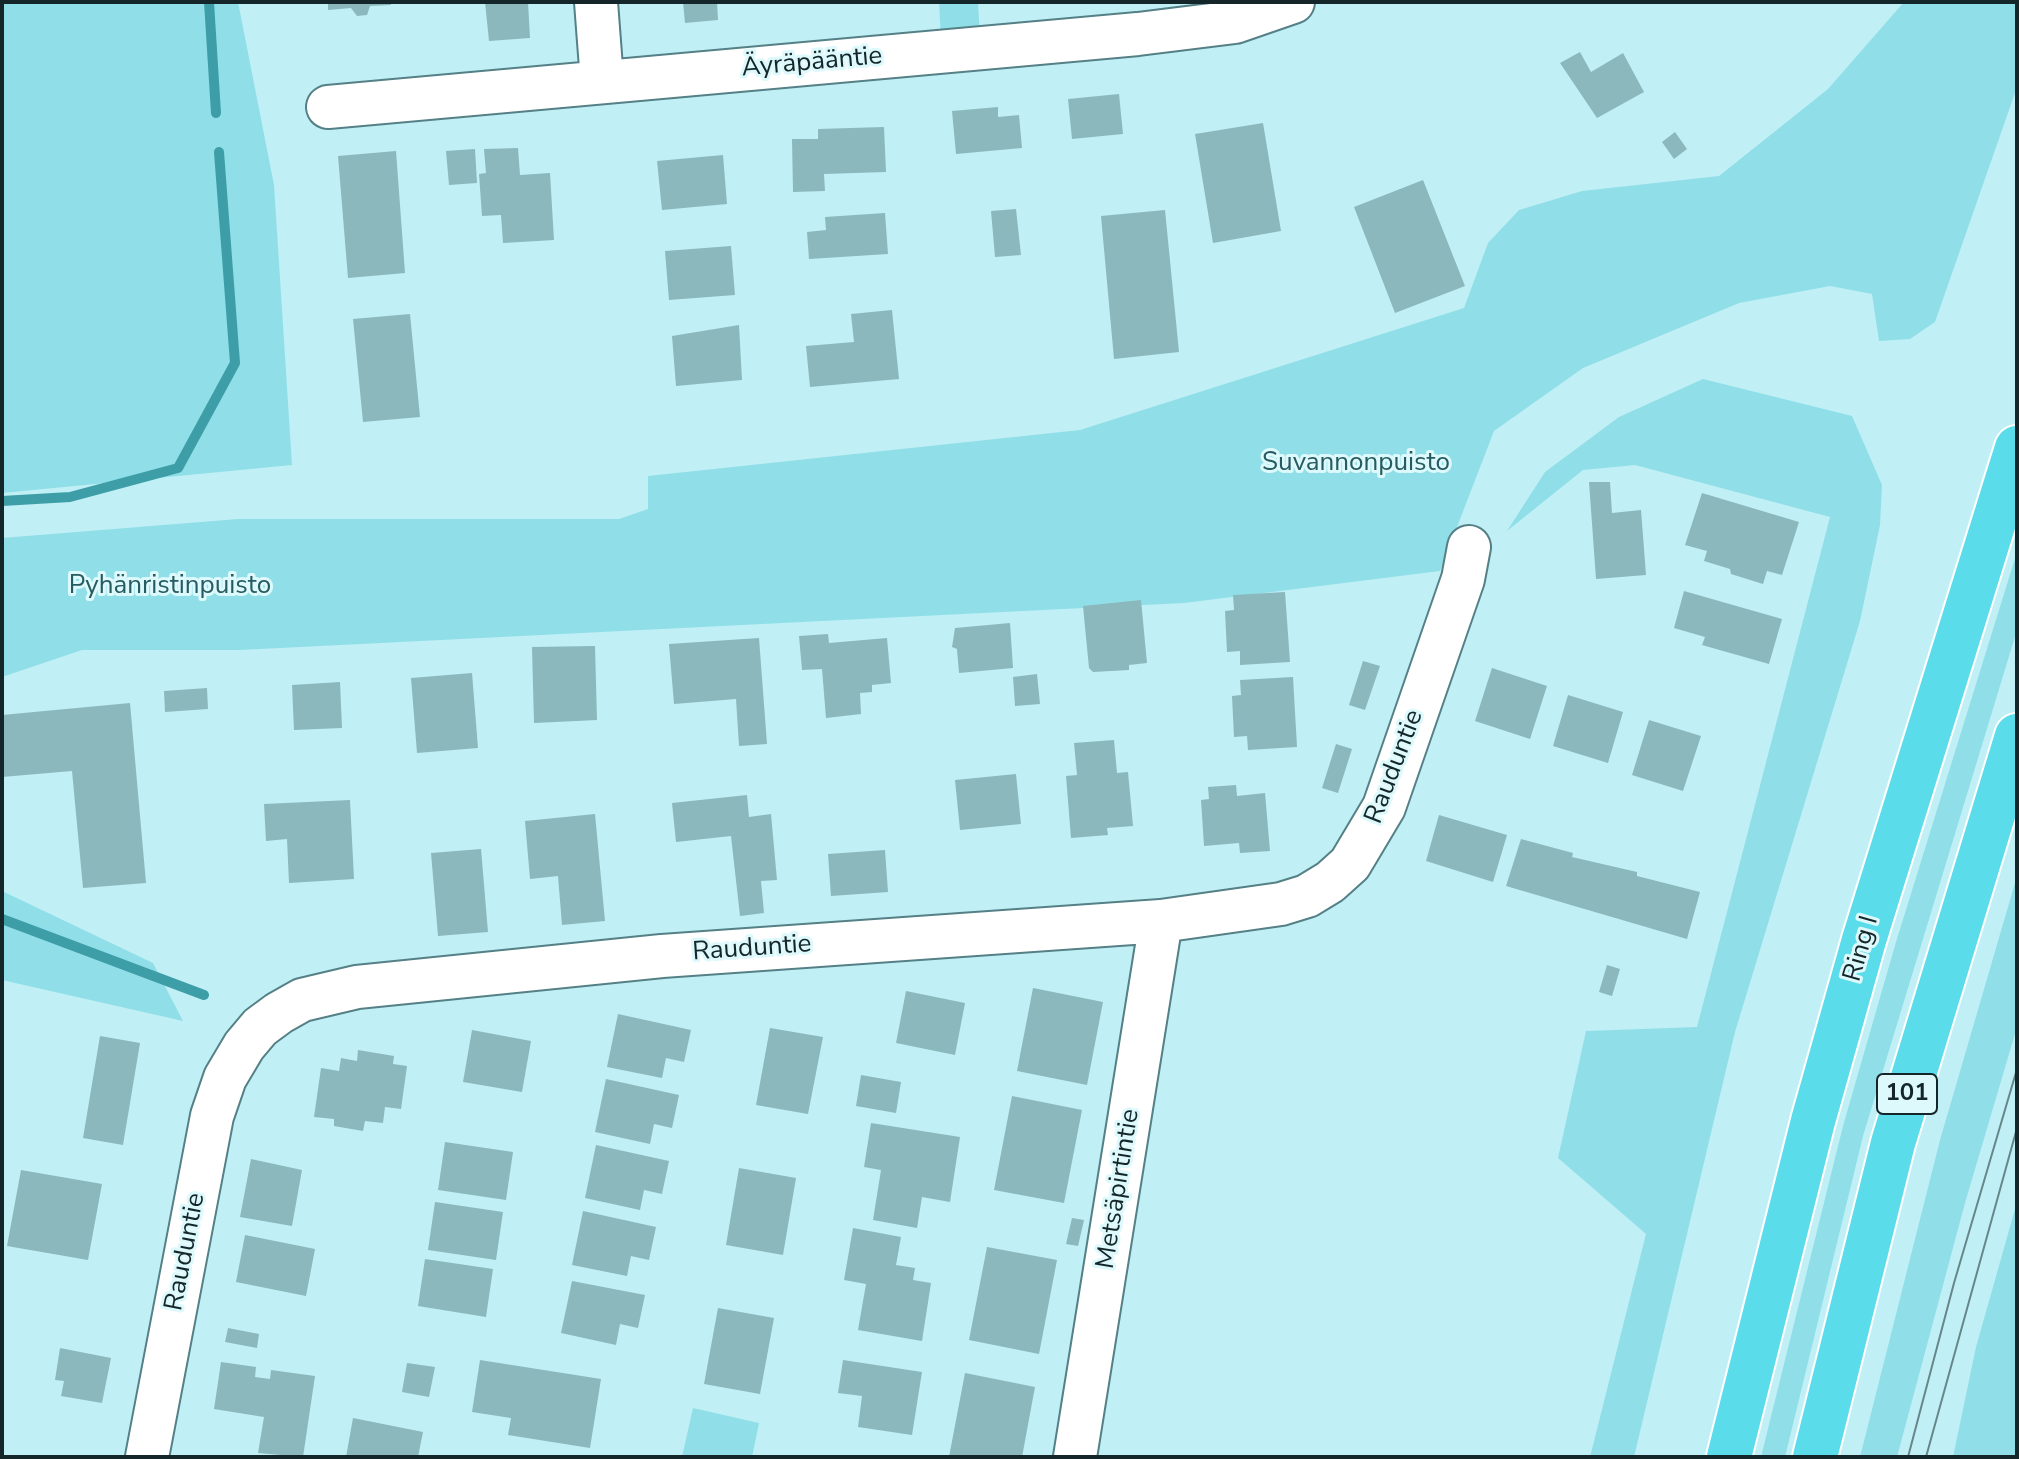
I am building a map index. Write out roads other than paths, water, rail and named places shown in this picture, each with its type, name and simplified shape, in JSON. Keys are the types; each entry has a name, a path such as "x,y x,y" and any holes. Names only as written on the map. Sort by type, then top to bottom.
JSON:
{"highway":[{"name":"Ring I","path":"1729,1457 1830,1061 2017,448"},
{"name":"101","path":"1815,1457 1893,1143 2017,736"}],"street":[{"path":"596,2 602,81"},
{"name":"Äyräpääntie","path":"328,107 1138,34 1235,22 1293,2"},
{"name":"Rauduntie","path":"147,1457 212,1116 225,1078 244,1046 260,1027 302,1000 357,987 573,964 1161,921 1281,904 1318,889 1350,864 1384,807 1463,579 1469,547"},
{"name":"Metsäpirtintie","path":"1075,1457 1161,921"}],"waterway":[{"path":"209,2 216,113"},
{"path":"2,501 70,497 178,468 235,363 219,152"},
{"path":"2,919 204,995"}],"tram line":[{"path":"1908,1457 1954,1283 2017,1069"},
{"path":"1926,1457 2017,1128"}],"park label":[{"name":"Suvannonpuisto","path":"1356,464"},
{"name":"Pyhänristinpuisto","path":"170,587"}]}
